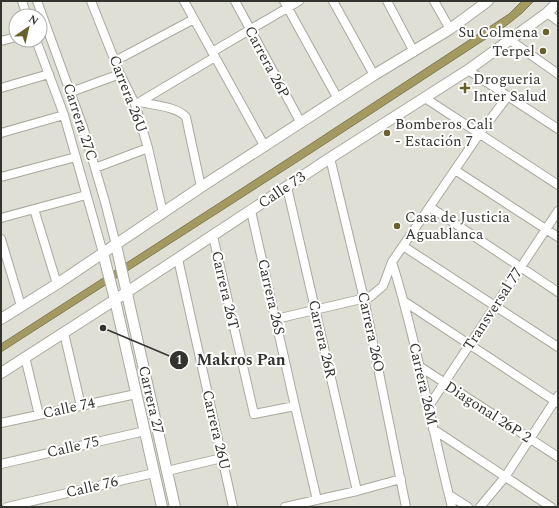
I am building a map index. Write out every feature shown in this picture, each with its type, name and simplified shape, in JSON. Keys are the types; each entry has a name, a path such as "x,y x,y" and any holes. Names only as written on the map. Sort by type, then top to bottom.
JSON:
{"main road":[{"path":"1,319 57,284 201,187 265,147 374,75 450,29 488,1"},
{"name":"Calle 73","path":"1,373 178,260 330,158 468,70 547,13 558,2"},
{"path":"116,245 127,292"},
{"path":"103,253 115,300"},
{"name":"Carrera 27","path":"127,292 175,507"},
{"name":"Carrera 27","path":"115,300 162,507"}],"street":[{"name":"Carrera 27C","path":"38,1 71,92 95,168 116,245"},
{"name":"Carrera 26U","path":"91,1 120,74 137,103 163,213"},
{"path":"184,1 265,147"},
{"name":"Carrera 26P","path":"234,1 300,123"},
{"path":"137,103 250,30 285,4 300,1"},
{"path":"333,1 374,75"},
{"path":"387,1 414,52"},
{"path":"434,1 450,29"},
{"path":"285,4 338,99"},
{"path":"547,13 558,21"},
{"path":"115,61 194,19"},
{"path":"510,40 558,74"},
{"name":"Carrera 27C","path":"39,48 64,115 103,253"},
{"path":"468,70 558,129"},
{"path":"1,88 49,74"},
{"path":"71,92 120,74"},
{"path":"276,318 370,297 383,286 392,262 480,133 508,96"},
{"path":"425,98 558,185"},
{"path":"137,103 176,110 183,113 186,117 201,187"},
{"path":"1,133 64,115"},
{"path":"95,168 148,148"},
{"path":"1,177 76,157"},
{"name":"Carrera 26O","path":"330,158 364,298 406,507"},
{"path":"455,170 558,237"},
{"name":"Carrera 26R","path":"287,187 357,491"},
{"path":"1,218 86,195"},
{"path":"430,207 558,292"},
{"path":"34,209 57,284"},
{"name":"Carrera 26S","path":"252,211 317,500"},
{"name":"Transversal 77","path":"429,406 558,211"},
{"name":"Carrera 26T","path":"213,236 254,414 295,406"},
{"path":"1,239 21,306"},
{"path":"403,246 558,347"},
{"name":"Carrera 26U","path":"178,260 233,507"},
{"name":"Carrera 26M","path":"392,262 405,302 452,507"},
{"path":"405,302 557,400 529,438 504,476 480,507"},
{"path":"64,333 81,406"},
{"path":"25,357 39,415"},
{"name":"Diagonal 26P 2","path":"419,366 558,457"},
{"name":"Calle 74","path":"1,423 136,394"},
{"path":"433,429 551,507"},
{"name":"Calle 75","path":"1,464 145,431"},
{"path":"167,471 222,458"},
{"name":"Calle 76","path":"7,507 154,473"},
{"path":"285,507 357,491 401,479"},
{"path":"449,494 468,507"}],"shaded area":[{"path":"522,1 534,1 507,25 1,352 1,344 509,14"}],"place":[{"name":"Su Colmena","path":"546,32"},
{"name":"Terpel","path":"543,51"},
{"name":"Drogueria Inter Salud","path":"465,88"},
{"name":"Bomberos Cali - Estación 7","path":"387,133"},
{"name":"Casa de Justicia Aguablanca","path":"397,226"},
{"name":"Makros Pan","path":"103,328"}]}
